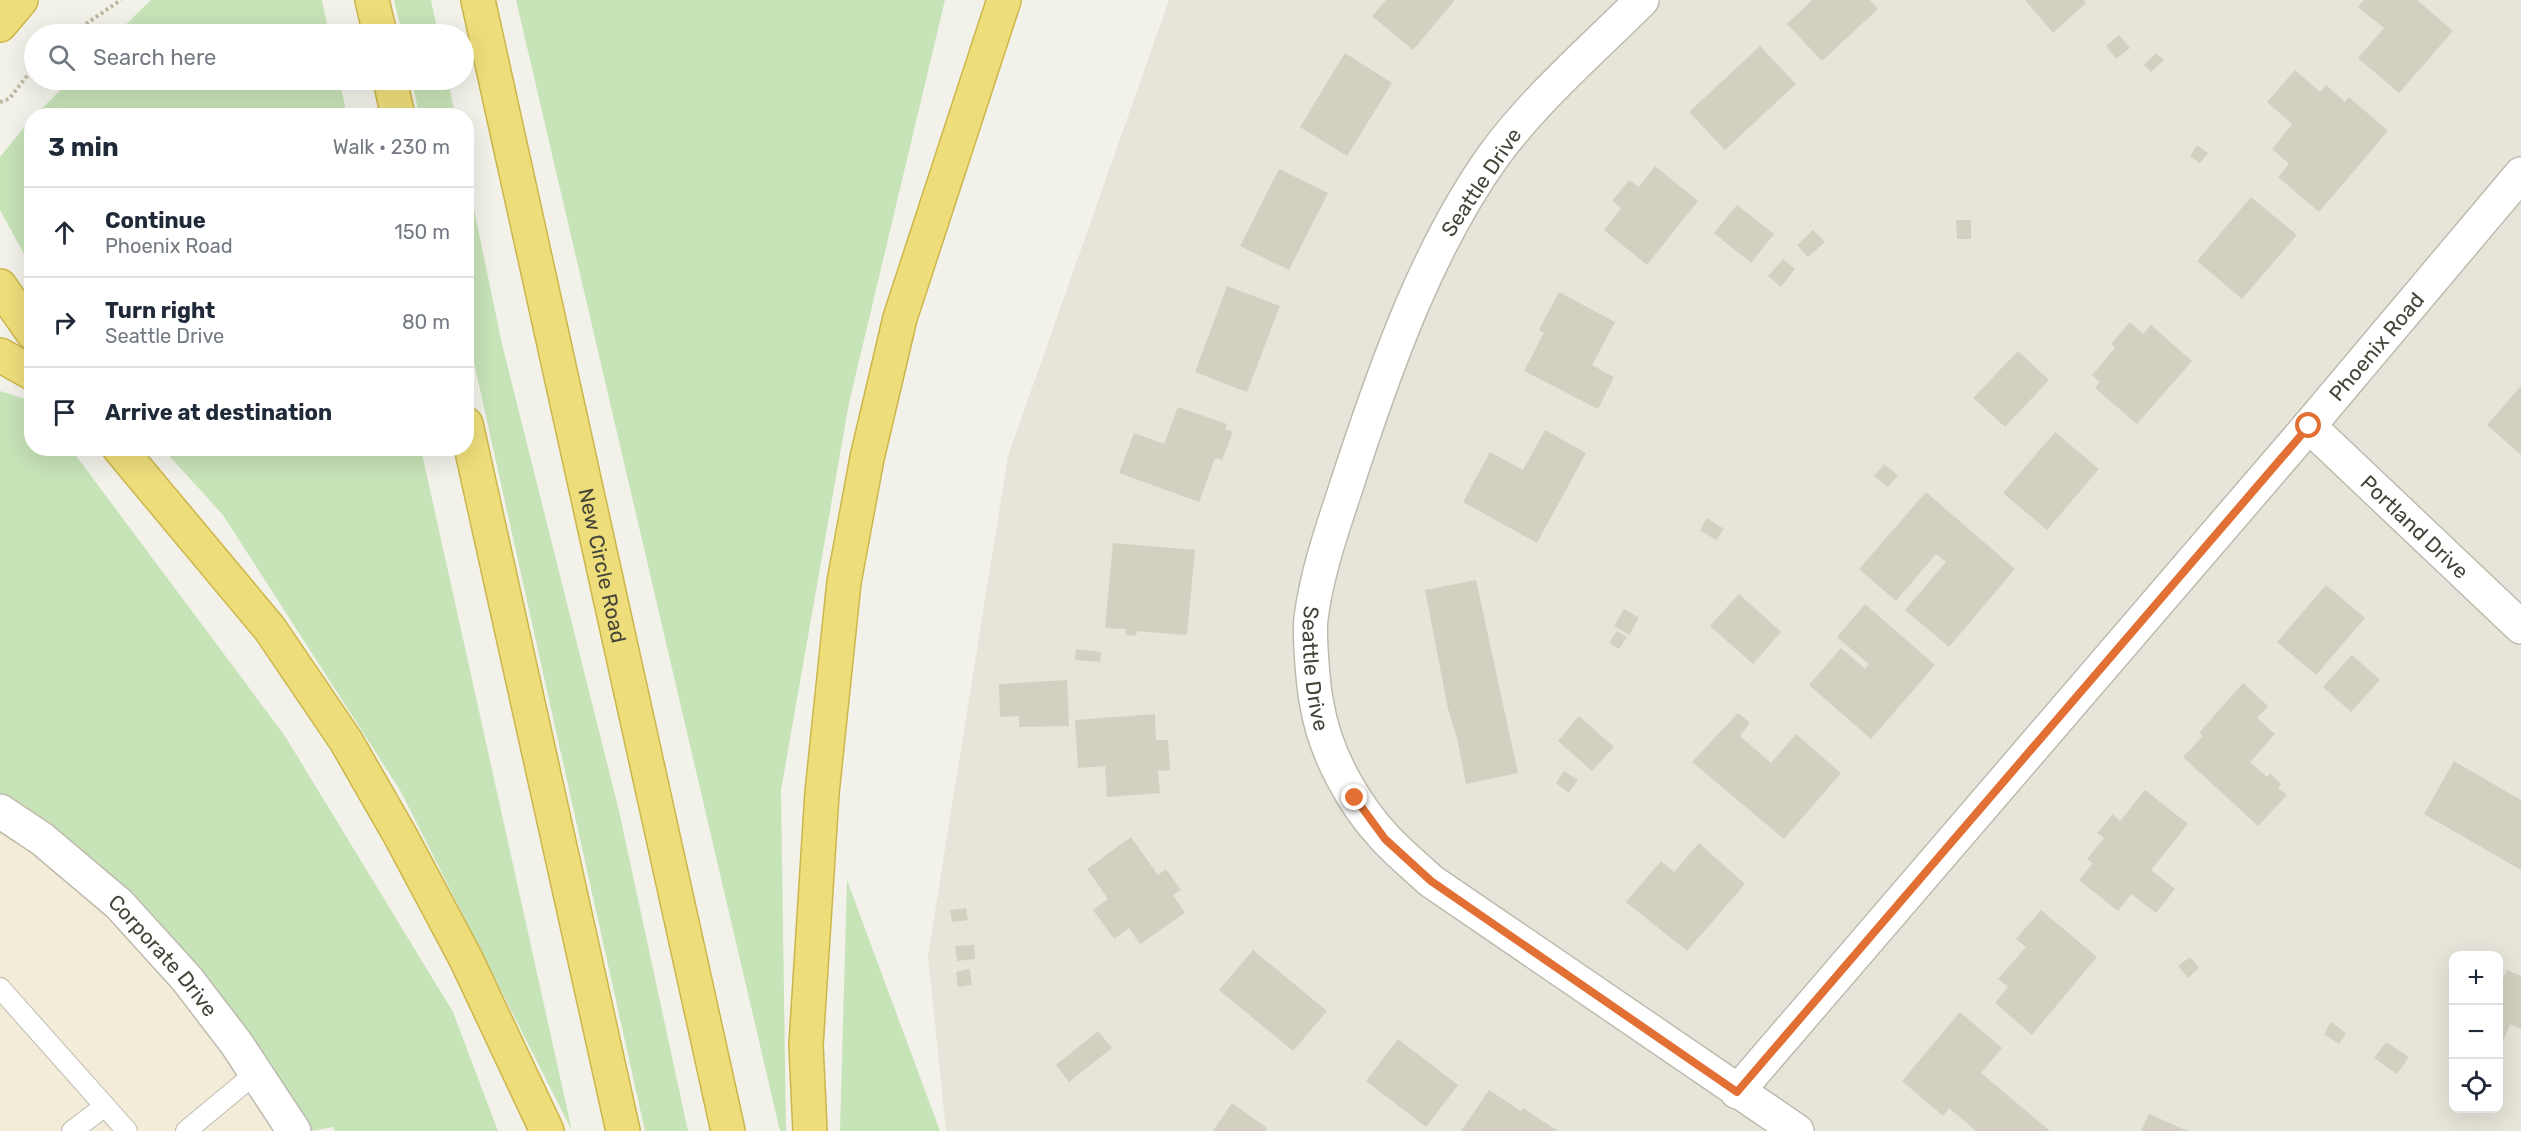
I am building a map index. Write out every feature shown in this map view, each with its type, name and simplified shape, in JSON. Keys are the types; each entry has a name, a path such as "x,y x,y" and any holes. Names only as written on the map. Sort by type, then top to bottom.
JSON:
{"highway":[{"path":"0,25 21,0"},
{"path":"372,0 378,24"},
{"name":"New Circle Road","path":"478,0 728,1131"},
{"path":"810,1131 806,1045 821,804 844,582 867,458 900,318 1004,0"},
{"path":"392,90 396,108"},
{"path":"0,286 24,320"},
{"path":"0,355 24,368"},
{"path":"126,456 270,630 346,741 400,835 466,959 547,1131"},
{"path":"473,456 623,1131"}],"street":[{"name":"Seattle Drive","path":"1642,0 1531,110 1495,154 1463,202 1434,255 1374,405 1322,560 1310,621 1317,705 1329,750 1355,798 1385,839 1431,881 1797,1131"},
{"name":"Phoenix Road","path":"1737,1092 2309,426 2521,174"},
{"name":"Portland Drive","path":"2309,426 2521,627"},
{"name":"Corporate Drive","path":"0,811 42,839 119,904 187,979 236,1043 294,1131"}],"lane":[{"path":"0,988 127,1131"},
{"path":"186,1131 256,1073"},
{"path":"72,1131 105,1106"}],"path":[{"path":"86,24 121,0"},
{"path":"0,102 9,99 24,80"}],"shaded area":[{"path":"1169,0 2521,0 2521,1131 946,1131 928,955 1008,456"},
{"path":"0,781 256,1034 321,1131 0,1131"}],"green space":[{"path":"151,0 322,0 327,24 126,24"},
{"path":"394,0 431,0 436,24 400,24"},
{"path":"516,0 945,0 849,403 781,790 786,1131 780,1131"},
{"path":"61,90 341,90 345,108 42,108"},
{"path":"414,90 450,90 454,108 418,108"},
{"path":"24,128 24,254 0,210 0,157"},
{"path":"474,209 502,344 619,811 688,1131 645,1131 474,362"},
{"path":"0,391 24,399 24,456 76,456 285,736 453,1012 498,1131 335,1131 333,1127 310,1131 187,979 0,811"},
{"path":"169,456 423,456 572,1131 400,790 223,515"},
{"path":"847,880 940,1131 840,1131"}],"building":[{"path":"1386,0 1455,0 1413,50 1372,16"},
{"path":"1812,0 1870,0 1878,9 1822,61 1787,24"},
{"path":"2025,0 2083,0 2086,3 2053,33"},
{"path":"2364,0 2417,0 2453,31 2399,93 2358,58 2384,28 2358,7"},
{"path":"2119,35 2130,48 2116,59 2106,46"},
{"path":"1760,46 1796,84 1725,150 1689,112"},
{"path":"1345,53 1392,83 1347,156 1300,127"},
{"path":"2156,53 2164,60 2151,72 2144,65"},
{"path":"2295,70 2320,92 2326,85 2345,102 2349,97 2388,131 2319,212 2278,177 2289,164 2272,149 2292,124 2267,102"},
{"path":"2197,145 2208,153 2200,163 2190,156"},
{"path":"1655,166 1698,201 1647,265 1604,230 1621,208 1612,201 1629,180 1639,187"},
{"path":"1279,169 1328,193 1289,270 1240,246"},
{"path":"2251,197 2297,235 2242,299 2197,261"},
{"path":"1737,205 1774,234 1751,263 1714,233"},
{"path":"1956,220 1971,220 1971,239 1957,239"},
{"path":"1813,230 1825,242 1808,257 1797,245"},
{"path":"1783,259 1795,269 1781,287 1768,276"},
{"path":"1227,286 1280,306 1247,392 1195,372"},
{"path":"1559,292 1615,322 1592,365 1614,377 1598,409 1524,371 1544,333 1539,330"},
{"path":"2130,322 2143,334 2151,325 2192,361 2137,424 2095,388 2100,382 2092,375 2115,348 2111,344"},
{"path":"2018,351 2049,380 2005,427 1973,398"},
{"path":"2521,386 2521,455 2487,425"},
{"path":"1178,407 1227,424 1225,429 1233,432 1222,460 1215,458 1199,502 1119,473 1134,433 1164,444"},
{"path":"1545,430 1586,453 1537,543 1463,502 1490,452 1523,470"},
{"path":"2055,432 2099,469 2047,530 2003,493"},
{"path":"1884,464 1898,475 1888,487 1874,476"},
{"path":"1926,492 2015,569 1949,647 1905,610 1946,562 1936,554 1896,601 1859,569"},
{"path":"1707,518 1724,529 1716,540 1700,530"},
{"path":"1113,543 1195,550 1187,635 1137,631 1136,636 1126,635 1126,629 1105,628"},
{"path":"1476,580 1518,773 1466,784 1457,738 1448,709 1425,590"},
{"path":"2326,585 2365,618 2316,675 2277,642"},
{"path":"1739,594 1781,632 1753,664 1710,626"},
{"path":"1865,604 1935,665 1871,739 1809,685 1841,648 1865,669 1869,664 1837,637"},
{"path":"1624,609 1639,618 1629,635 1614,626"},
{"path":"1617,631 1627,637 1619,649 1609,643"},
{"path":"1076,649 1101,652 1100,662 1075,660"},
{"path":"2352,655 2380,680 2351,712 2323,687"},
{"path":"1067,680 1069,726 1019,727 1019,716 1000,717 999,684"},
{"path":"2243,683 2268,706 2257,718 2275,734 2250,762 2267,777 2270,773 2281,784 2278,788 2287,795 2258,826 2183,757 2203,736 2199,733"},
{"path":"1738,713 1750,723 1740,736 1771,763 1796,734 1841,773 1784,839 1692,762"},
{"path":"1155,714 1156,740 1168,740 1170,770 1158,771 1160,793 1107,797 1105,766 1078,768 1075,720"},
{"path":"1579,716 1614,747 1592,771 1558,741"},
{"path":"2454,761 2521,800 2521,870 2424,814"},
{"path":"1564,771 1578,780 1569,793 1556,783"},
{"path":"2145,790 2188,824 2151,870 2175,889 2156,913 2131,894 2118,911 2079,880 2093,863 2087,859 2104,838 2097,833 2113,814 2120,821"},
{"path":"1131,837 1158,875 1166,869 1181,890 1173,895 1185,913 1140,944 1129,928 1114,939 1093,910 1108,899 1087,869"},
{"path":"1699,843 1745,884 1687,951 1626,902 1661,861 1674,872"},
{"path":"966,908 968,920 952,922 950,910"},
{"path":"2041,910 2097,957 2032,1035 1995,1003 2008,987 1998,979 2026,947 2016,939"},
{"path":"974,945 975,959 957,961 955,946"},
{"path":"1253,950 1327,1011 1293,1051 1219,990"},
{"path":"2190,957 2199,968 2188,978 2178,966"},
{"path":"970,969 972,985 958,987 956,972"},
{"path":"2507,970 2521,976 2521,1029 2510,1024 2503,1042 2503,1005 2503,979"},
{"path":"1960,1012 2002,1048 1981,1073 2050,1131 1976,1131 1949,1108 1943,1116 1902,1081"},
{"path":"2331,1022 2346,1033 2339,1044 2324,1034"},
{"path":"1098,1031 1112,1048 1069,1082 1056,1065"},
{"path":"1398,1039 1458,1085 1426,1127 1366,1081"},
{"path":"2386,1042 2409,1057 2397,1074 2374,1058"},
{"path":"1489,1090 1521,1111 1523,1108 1558,1131 1461,1131"},
{"path":"1232,1103 1267,1128 1265,1131 1213,1131"},
{"path":"2149,1114 2188,1131 2141,1131"}],"route":[{"path":"1355,798 1385,839 1431,881 1737,1092 2309,426"}]}
